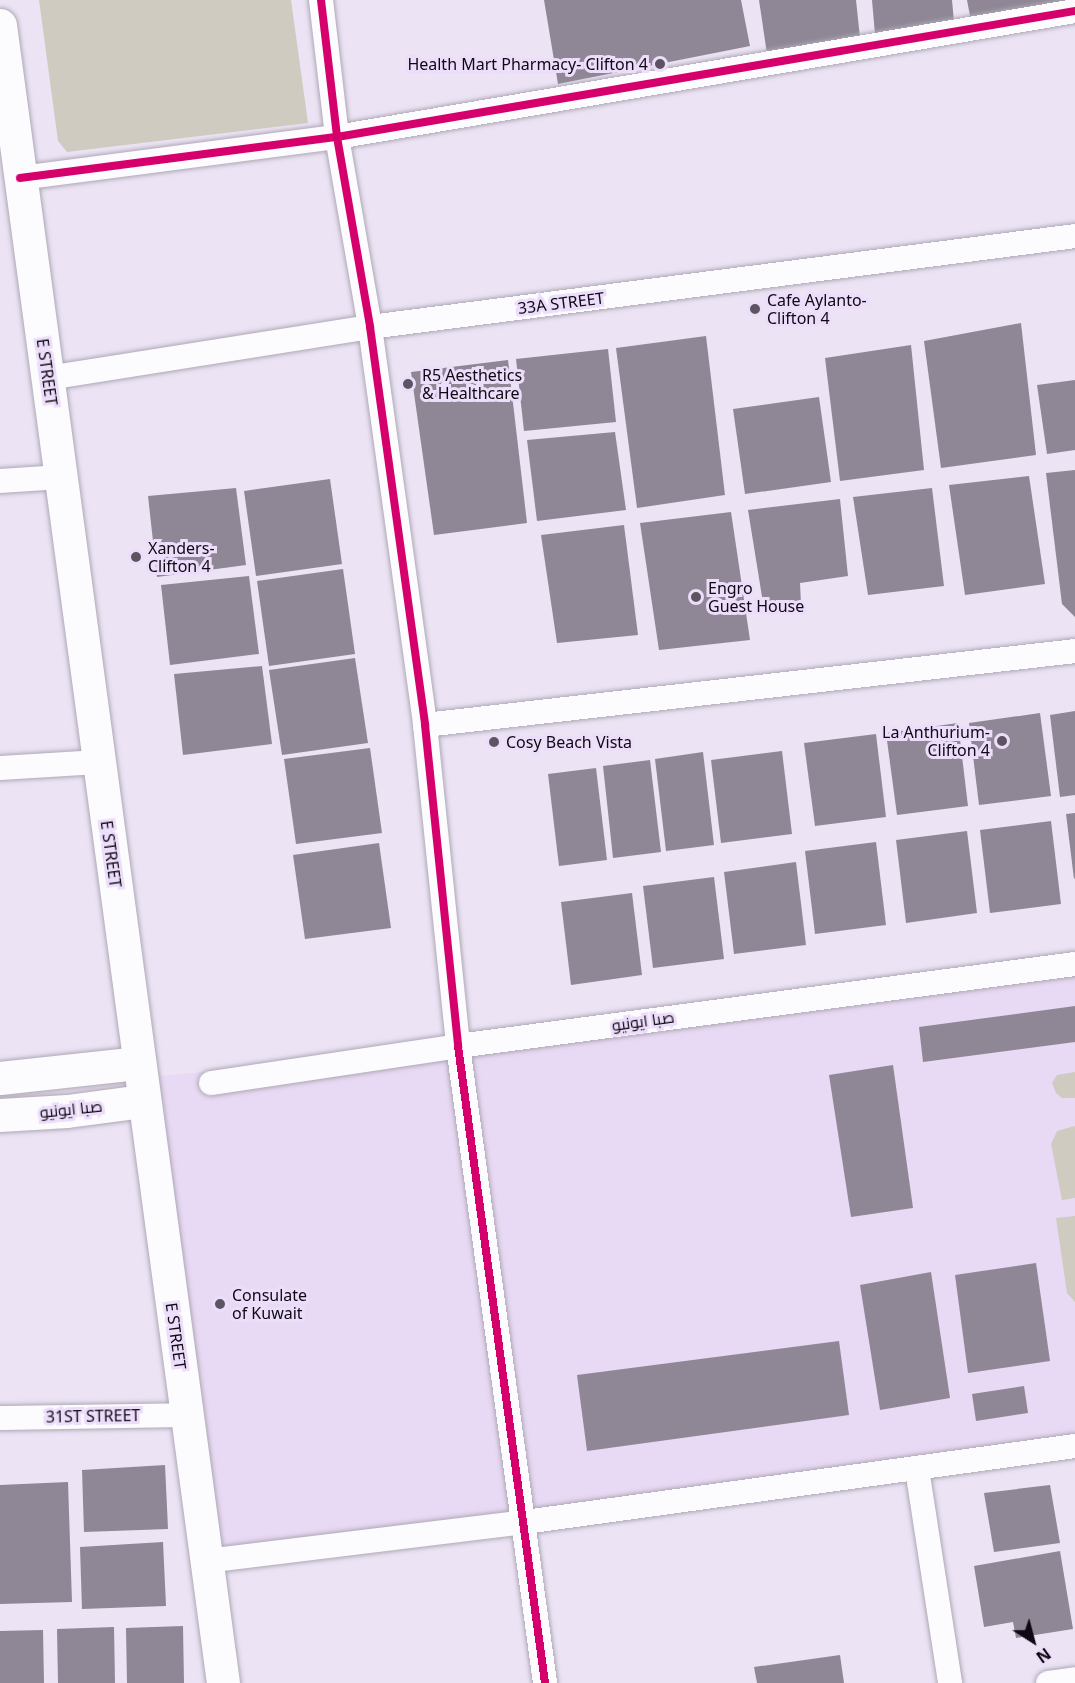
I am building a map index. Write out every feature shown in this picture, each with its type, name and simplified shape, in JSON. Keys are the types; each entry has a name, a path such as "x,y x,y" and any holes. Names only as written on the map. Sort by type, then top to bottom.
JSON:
{"main road":[{"name":"E STREET","path":"0,25 13,168 48,378 143,1101 223,1683"},
{"path":"0,1077 139,1063"},
{"name":"صبا ایونیو","path":"0,1115 67,1111 143,1101"}],"street":[{"path":"321,0 337,137 370,327 425,725 458,1046 546,1683"},
{"path":"13,168 337,137 1075,11"},
{"name":"33A STREET","path":"48,378 370,327 1075,236"},
{"path":"0,481 61,477"},
{"path":"425,725 1075,651"},
{"path":"0,768 99,762"},
{"name":"صبا ایونیو","path":"211,1083 458,1046 1075,964"},
{"name":"31ST STREET","path":"0,1418 187,1415"},
{"path":"207,1561 525,1522 1075,1446"},
{"path":"917,1468 950,1683"},
{"path":"1048,1683 1075,1679"}],"shaded area":[{"path":"39,0 291,0 308,123 67,152 58,141"},
{"path":"1075,964 1075,1445 207,1561 141,1078 457,1047"},
{"path":"1075,1072 1075,1098 1062,1098 1056,1093 1052,1083 1057,1075"},
{"path":"1075,1126 1075,1198 1062,1200 1051,1144 1057,1131"},
{"path":"1075,1216 1075,1302 1067,1293 1056,1218"}],"building":[{"path":"544,0 741,0 750,46 558,84"},
{"path":"759,0 856,0 860,38 767,54"},
{"path":"872,0 952,0 954,22 875,34"},
{"path":"967,0 1073,0 971,21"},
{"path":"1021,323 1036,455 941,468 924,341"},
{"path":"706,336 725,495 637,508 616,348"},
{"path":"911,345 924,470 840,481 825,358"},
{"path":"608,349 616,422 524,431 516,359"},
{"path":"508,360 527,523 434,535 411,372"},
{"path":"1075,380 1075,450 1047,454 1037,385"},
{"path":"819,397 831,482 745,494 733,409"},
{"path":"615,432 626,510 537,521 527,440"},
{"path":"1075,470 1075,617 1062,604 1046,473"},
{"path":"1029,476 1045,584 965,595 949,485"},
{"path":"330,479 342,564 256,576 244,491"},
{"path":"236,488 246,565 157,577 148,496"},
{"path":"932,488 944,586 868,595 853,497"},
{"path":"840,499 848,576 800,583 801,604 764,609 748,510"},
{"path":"731,512 750,640 659,650 640,523"},
{"path":"624,525 638,635 557,643 541,535"},
{"path":"343,569 355,654 269,666 257,581"},
{"path":"249,576 259,654 170,665 161,585"},
{"path":"355,658 368,743 282,755 269,670"},
{"path":"262,666 272,744 183,755 174,674"},
{"path":"1075,711 1075,795 1060,797 1050,715"},
{"path":"1040,713 1051,796 979,805 969,723"},
{"path":"958,723 968,806 897,815 886,733"},
{"path":"876,734 886,817 815,826 804,743"},
{"path":"370,748 382,833 296,844 284,759"},
{"path":"782,751 792,834 721,843 711,760"},
{"path":"703,752 714,845 666,851 655,759"},
{"path":"650,760 661,852 613,858 603,766"},
{"path":"596,768 607,860 559,866 548,774"},
{"path":"1075,813 1075,878 1074,879 1066,814"},
{"path":"1051,821 1061,904 990,913 980,830"},
{"path":"967,831 977,913 906,923 896,840"},
{"path":"876,842 886,925 815,934 805,851"},
{"path":"379,843 391,928 305,939 293,855"},
{"path":"796,862 806,945 734,954 724,872"},
{"path":"714,877 724,959 653,968 643,886"},
{"path":"632,893 642,975 571,985 561,902"},
{"path":"1075,1006 1075,1042 923,1062 919,1027"},
{"path":"893,1065 913,1208 851,1217 829,1075"},
{"path":"1036,1263 1050,1361 968,1373 955,1275"},
{"path":"931,1272 950,1398 880,1410 860,1285"},
{"path":"839,1341 849,1415 587,1451 577,1375"},
{"path":"1024,1386 1028,1413 976,1421 972,1394"},
{"path":"165,1465 168,1529 84,1532 82,1470"},
{"path":"68,1482 72,1602 0,1604 0,1485"},
{"path":"1050,1485 1060,1543 994,1552 984,1493"},
{"path":"163,1542 166,1606 82,1609 80,1547"},
{"path":"1060,1551 1073,1629 1016,1638 1013,1622 984,1627 974,1566"},
{"path":"183,1626 184,1683 127,1683 126,1628"},
{"path":"114,1627 115,1683 58,1683 57,1629"},
{"path":"43,1630 44,1683 0,1683 0,1631"},
{"path":"840,1655 844,1683 757,1683 754,1667"}],"cycle path":[{"path":"321,0 337,137 370,327 425,725 458,1046 545,1683"},
{"path":"20,178 337,137 1075,11"}],"place":[{"name":"Health Mart Pharmacy- Clifton 4","path":"660,64"},
{"name":"Cafe Aylanto- Clifton 4","path":"755,309"},
{"name":"R5 Aesthetics & Healthcare","path":"408,384"},
{"name":"Xanders- Clifton 4","path":"136,557"},
{"name":"Engro Guest House","path":"696,597"},
{"name":"La Anthurium- Clifton 4","path":"1002,741"},
{"name":"Cosy Beach Vista","path":"494,742"},
{"name":"Consulate of Kuwait","path":"220,1304"}]}
